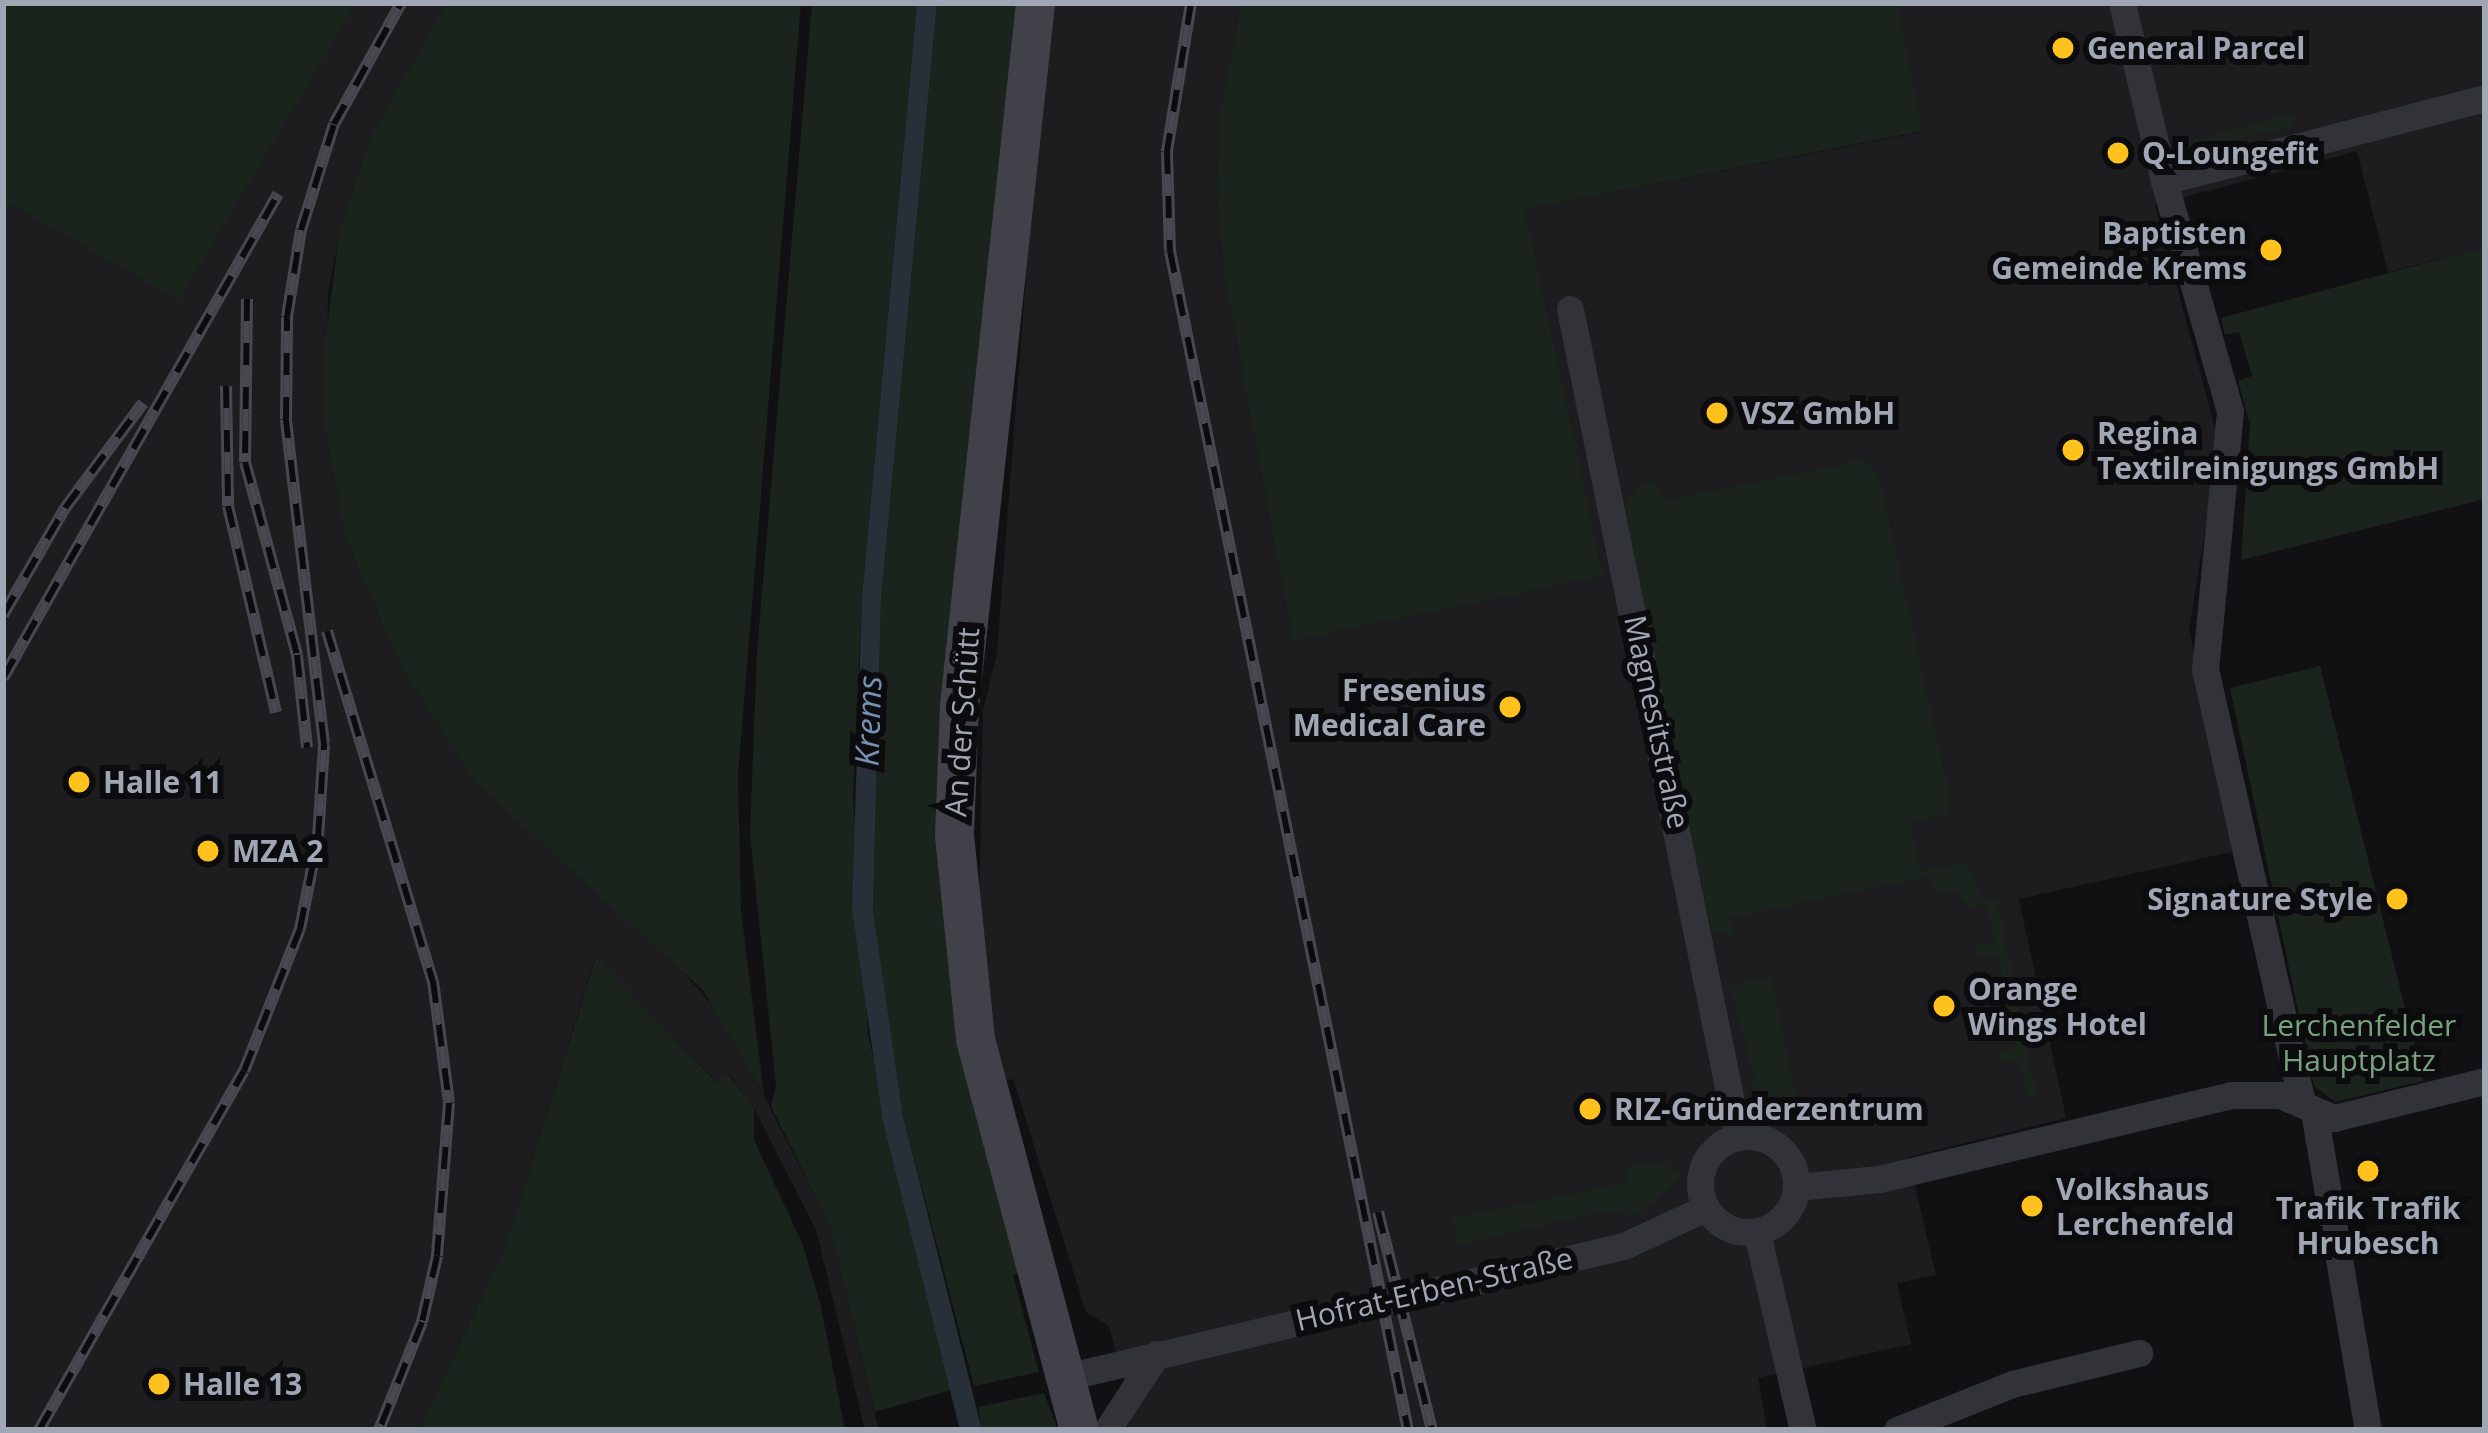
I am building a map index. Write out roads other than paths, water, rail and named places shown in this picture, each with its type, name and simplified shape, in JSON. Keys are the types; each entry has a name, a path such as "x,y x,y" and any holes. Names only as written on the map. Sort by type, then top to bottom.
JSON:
{"street":[{"name":"An der Schütt","path":"1035,3 1008,309 959,705 954,835 974,1039 1070,1376 1078,1430"},
{"path":"2122,3 2164,181 2230,411 2205,669 2308,1108 2368,1430"},
{"path":"2164,181 2485,98"},
{"name":"Magnesitstraße","path":"1570,309 1738,1136"},
{"path":"1797,1187 1879,1179 2256,1091 2334,1118 2485,1081"},
{"path":"1738,1136 1780,1148 1797,1187 1777,1224 1757,1233 1718,1224 1705,1208 1703,1166 1738,1136"},
{"name":"Hofrat-Erben-Straße","path":"1070,1376 1624,1246 1705,1208"},
{"path":"1757,1233 1803,1430"},
{"path":"1897,1430 2012,1384 2139,1353"},
{"path":"1107,1430 1156,1354"}],"water":[{"name":"Krems","path":"917,3 937,3 881,599 873,910 903,1116 982,1430 960,1430 883,1122 852,910 862,596"}],"railway":[{"path":"39,1430 244,1071 300,929 318,838 324,744 286,419 287,317 301,230 334,124 401,3"},
{"path":"1191,3 1167,152 1170,251 1408,1430"},
{"path":"3,678 278,194"},
{"path":"247,299 245,462 297,655 307,747"},
{"path":"226,386 228,506 276,712"},
{"path":"3,615 65,508 143,403"},
{"path":"327,631 433,981 449,1103 437,1256 422,1322 379,1430"},
{"path":"1378,1212 1432,1430"}],"place":[{"name":"General Parcel","path":"2063,48"},
{"name":"Q-Loungefit","path":"2118,153"},
{"name":"Baptisten Gemeinde Krems","path":"2271,250"},
{"name":"VSZ GmbH","path":"1717,413"},
{"name":"Regina Textilreinigungs GmbH","path":"2073,450"},
{"name":"Fresenius Medical Care","path":"1510,707"},
{"name":"Halle 11","path":"79,782"},
{"name":"MZA 2","path":"208,851"},
{"name":"Signature Style","path":"2397,899"},
{"name":"Orange Wings Hotel","path":"1944,1006"},
{"name":"RIZ-Gründerzentrum","path":"1590,1109"},
{"name":"Trafik Trafik Hrubesch","path":"2368,1171"},
{"name":"Volkshaus Lerchenfeld","path":"2032,1206"},
{"name":"Halle 13","path":"159,1384"}],"park label":[{"name":"Lerchenfelder Hauptplatz","path":"2359,1042"}]}
